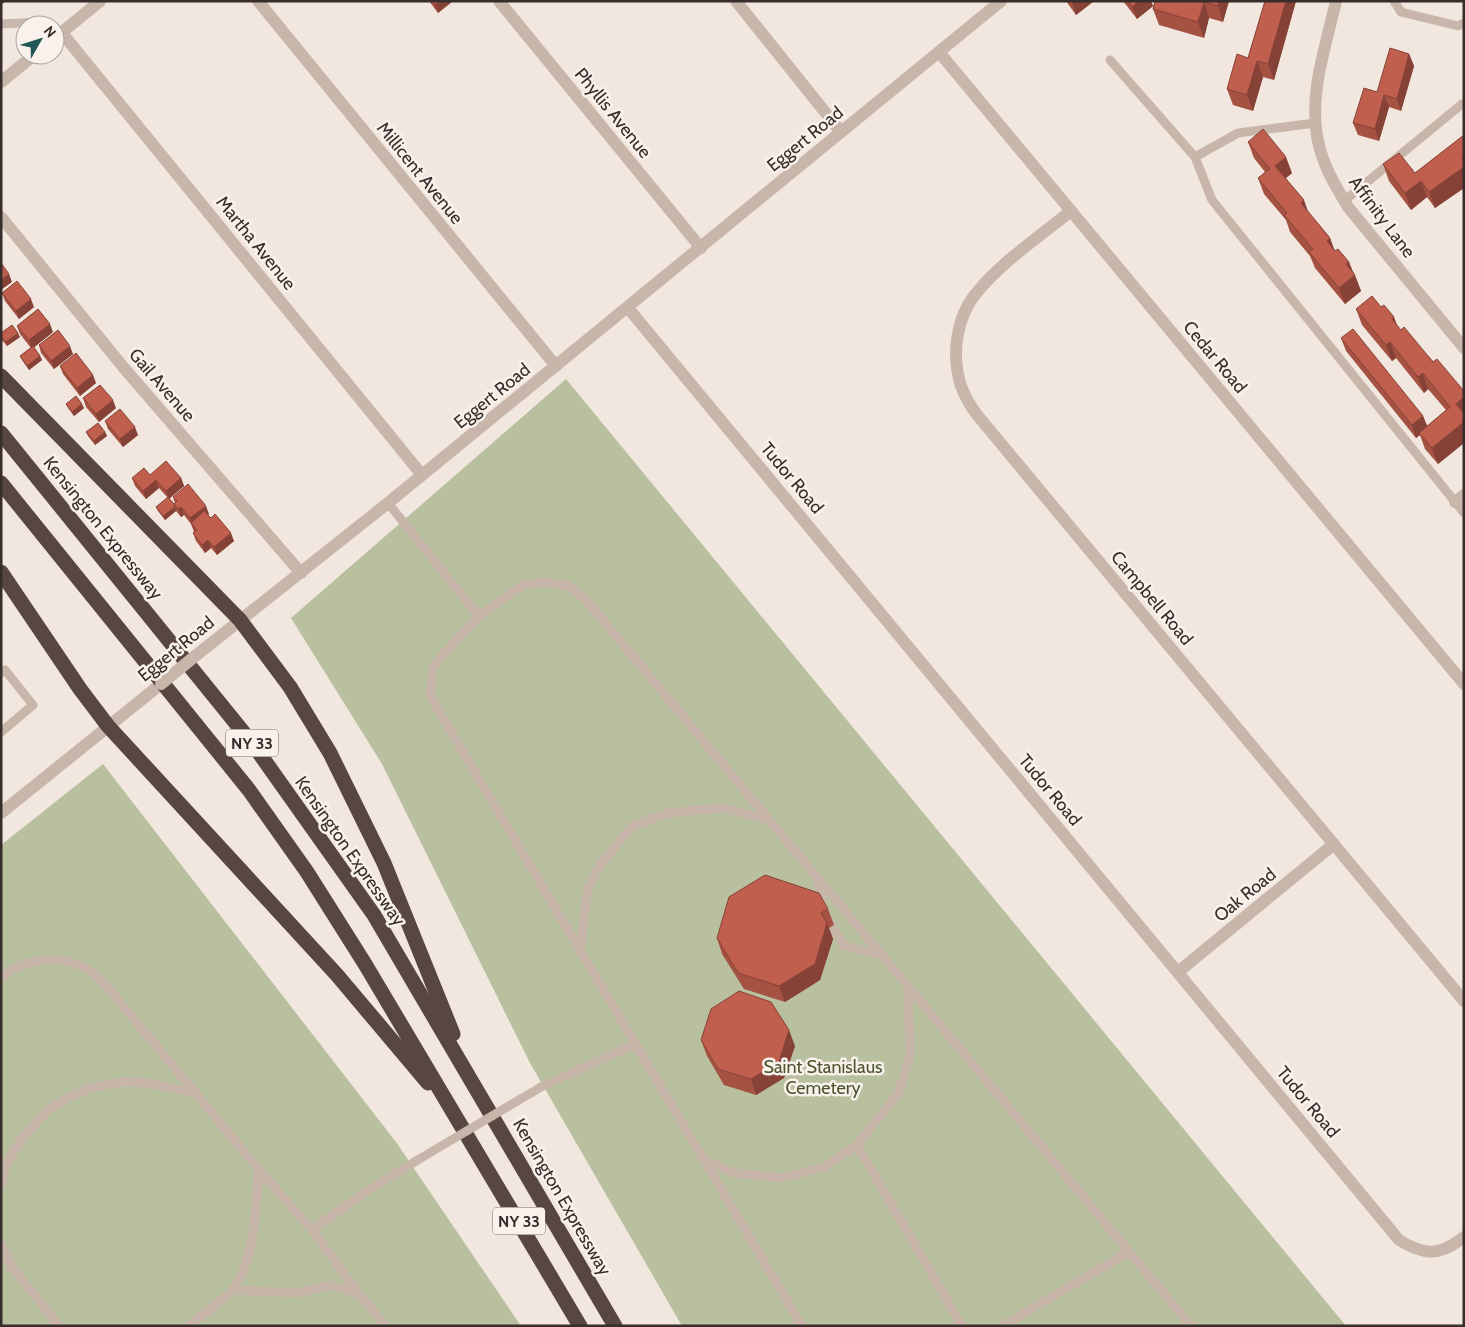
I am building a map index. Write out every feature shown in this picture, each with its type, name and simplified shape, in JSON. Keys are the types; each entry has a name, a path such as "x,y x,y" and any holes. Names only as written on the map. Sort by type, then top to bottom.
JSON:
{"highway":[{"path":"1,376 237,623 290,687 330,753 394,886 470,1077"},
{"name":"Kensington Expressway","path":"1,433 252,743 374,915 615,1326"},
{"name":"NY 33","path":"1,483 249,790 307,872 365,964 580,1326"},
{"path":"1,572 80,689 113,721 336,975 456,1116"}],"street":[{"path":"65,27 100,1"},
{"name":"Millicent Avenue","path":"258,1 556,366"},
{"name":"Phyllis Avenue","path":"499,1 701,248"},
{"path":"736,1 842,132"},
{"name":"Affinity Lane","path":"1336,1 1315,101 1315,123 1318,143 1325,163 1344,201 1464,348"},
{"name":"Eggert Road","path":"1,813 628,308 939,52 995,3"},
{"name":"Martha Avenue","path":"65,43 422,475"},
{"name":"Cedar Road","path":"939,52 1464,684"},
{"path":"1,82 22,65"},
{"name":"Campbell Road","path":"1071,211 998,271 974,296 965,311 958,331 956,348 961,385 968,401 978,416 1464,1001"},
{"name":"Gail Avenue","path":"1,217 124,368 300,572"},
{"name":"Tudor Road","path":"628,308 1399,1240 1411,1247 1424,1251 1437,1251 1450,1248 1464,1237"},
{"name":"Oak Road","path":"1178,972 1334,844"}],"lane":[{"path":"1394,1 1401,12 1458,26 1464,23"},
{"path":"1,24 15,23"},
{"path":"1110,60 1195,157 1212,200 1460,499 1464,514"},
{"path":"1344,201 1462,104"},
{"path":"1195,157 1238,132 1315,123"},
{"path":"388,503 479,616"},
{"path":"802,1326 430,696 433,668 440,658 479,616 523,585 546,582 570,586 588,602 1191,1326"},
{"path":"1,673 5,670 34,706 1,732"},
{"path":"580,950 588,888 600,865 631,828 668,813 722,808 770,820"},
{"path":"818,878 824,912 843,945 883,956"},
{"path":"1,978 29,962 52,959 76,964 95,974 259,1170 312,1230 359,1294 386,1326"},
{"path":"704,1160 735,1173 782,1178 824,1167 858,1145 898,1094 910,1056 908,986"},
{"path":"312,1230 367,1191 541,1088 635,1044"},
{"path":"1,1185 4,1162 23,1137 49,1109 69,1096 93,1087 122,1082 147,1083 195,1094"},
{"path":"858,1145 962,1326"},
{"path":"189,1326 232,1290 246,1262 254,1226 259,1170"},
{"path":"1,1244 11,1265 59,1326"},
{"path":"1002,1326 1130,1252"},
{"path":"232,1290 300,1292 331,1285 359,1294"}],"green space":[{"name":"Saint Stanislaus Cemetery","path":"566,379 1346,1326 682,1326 530,1063 382,764 291,618"},
{"path":"103,764 396,1142 521,1326 1,1326 1,845"}],"building":[{"path":"1128,1 1139,1 1132,7"},
{"path":"1155,1 1219,1 1218,6 1204,2 1198,22 1153,9"},
{"path":"1265,1 1286,1 1268,64 1257,61 1247,95 1227,89 1237,54 1248,58"},
{"path":"1390,48 1409,54 1397,99 1384,95 1375,129 1353,123 1364,88 1377,92"},
{"path":"1263,129 1286,157 1275,166 1304,200 1301,203 1330,238 1327,241 1335,251 1338,249 1349,262 1346,264 1355,275 1339,288 1309,252 1313,249 1284,215 1287,213 1258,178 1270,169 1248,142"},
{"path":"1464,135 1464,157 1462,158 1464,167 1429,192 1421,181 1405,193 1383,164 1399,153 1415,173"},
{"path":"1,263 9,274 1,280"},
{"path":"17,281 31,299 16,311 2,293"},
{"path":"1372,296 1381,307 1384,305 1394,317 1392,319 1401,330 1404,327 1433,362 1437,359 1464,391 1464,397 1456,404 1464,413 1464,422 1432,448 1419,433 1450,407 1423,373 1418,377 1390,342 1386,345 1356,309"},
{"path":"38,309 50,324 29,340 17,326"},
{"path":"12,325 18,333 6,342 1,333"},
{"path":"1353,329 1423,416 1412,425 1341,338"},
{"path":"58,330 70,346 51,361 39,345"},
{"path":"33,346 40,356 27,366 20,356"},
{"path":"76,353 93,375 77,388 60,366"},
{"path":"100,385 113,400 96,414 83,398"},
{"path":"76,396 82,404 72,412 66,404"},
{"path":"120,409 135,427 120,439 105,421"},
{"path":"98,423 105,432 94,441 86,432"},
{"path":"166,461 181,478 166,491 156,480 143,491 132,478 144,468 150,475"},
{"path":"188,484 206,506 190,518 181,507 178,509 174,504 177,501 173,497"},
{"path":"168,497 175,507 163,516 156,507"},
{"path":"204,511 211,518 215,514 231,533 214,547 208,540 202,545 193,533 197,530 191,523"},
{"path":"765,875 819,893 828,909 821,913 827,923 815,964 779,986 738,973 717,938 729,897"},
{"path":"739,991 771,1002 789,1030 779,1062 751,1079 718,1069 701,1040 711,1009"}]}
